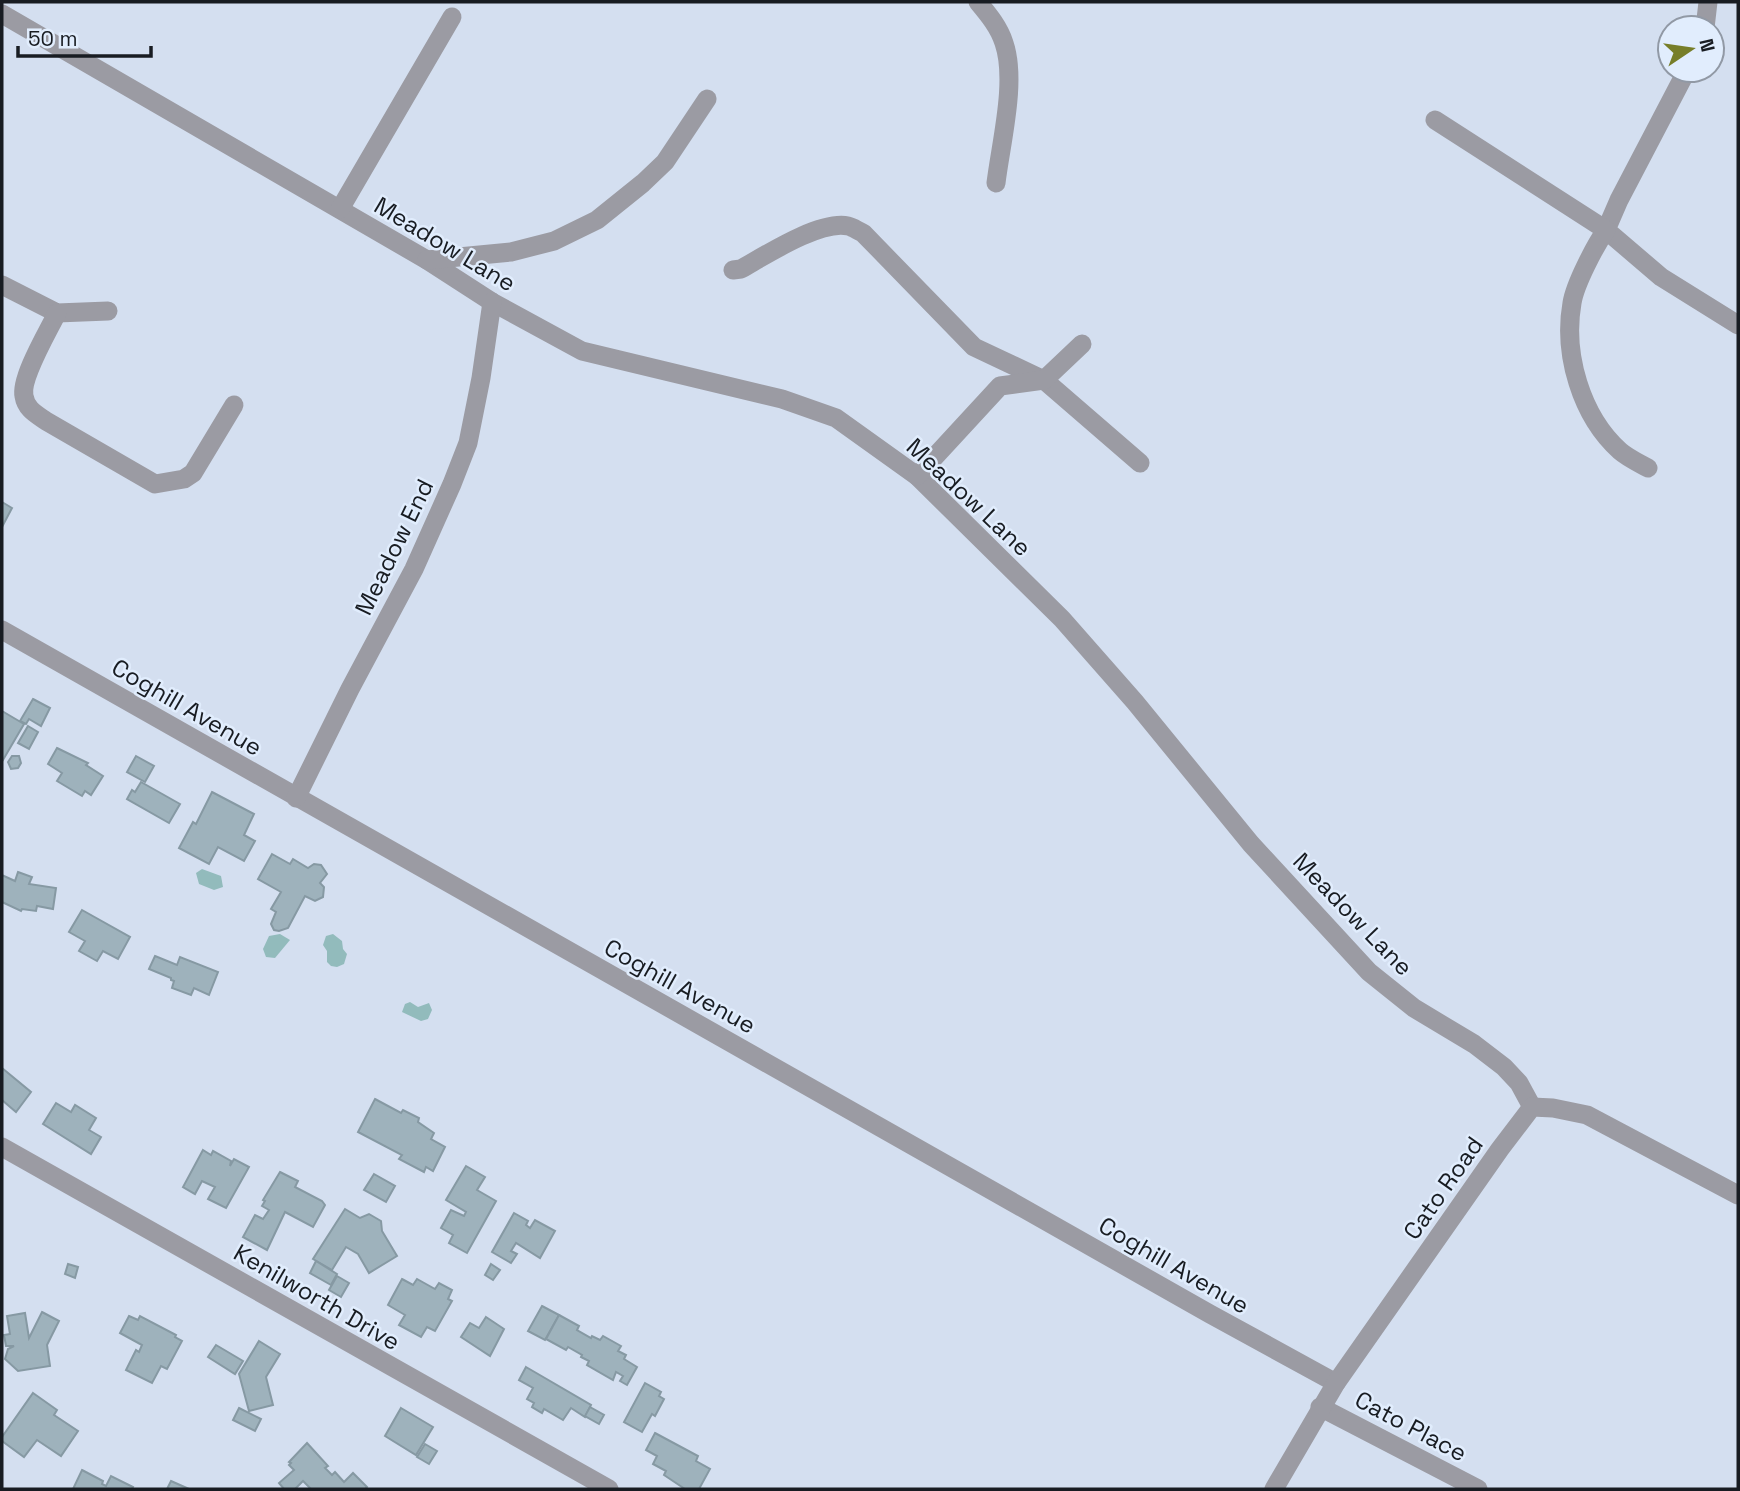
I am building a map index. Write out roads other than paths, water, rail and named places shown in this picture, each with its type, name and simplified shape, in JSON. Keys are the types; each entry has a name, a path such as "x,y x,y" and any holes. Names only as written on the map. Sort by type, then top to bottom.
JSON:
{"street":[{"path":"978,2 994,22 1004,41 1010,67 996,183"},
{"name":"Meadow Lane","path":"2,14 427,260 492,302 582,351 782,399 836,418 917,476 1062,619 1135,702 1251,844 1369,972 1415,1008 1474,1044 1504,1067 1519,1083 1532,1107"},
{"path":"340,209 452,17"},
{"path":"1648,468 1621,452 1601,428 1582,398 1574,365 1570,324 1572,300 1596,246 1680,84"},
{"path":"427,260 511,252 554,241 597,220 665,162 707,99"},
{"path":"1435,120 1606,230 1661,276 1738,325"},
{"path":"733,270 741,269 804,235 834,226 849,226 863,233 974,348 1044,380 1140,463"},
{"path":"2,285 57,313 108,311"},
{"name":"Meadow End","path":"296,798 414,569 452,484 468,443 492,302"},
{"path":"57,313 25,380 23,394 29,409 155,484 184,479 193,473 234,405"},
{"path":"917,476 1000,386 1044,380 1082,344"},
{"name":"Coghill Avenue","path":"2,630 1336,1383"},
{"path":"1532,1107 1587,1115 1738,1195"},
{"name":"Cato Road","path":"1274,1489 1336,1383 1532,1107"},
{"name":"Kenilworth Drive","path":"2,1147 609,1489"},
{"name":"Cato Place","path":"1320,1407 1478,1489"}]}
